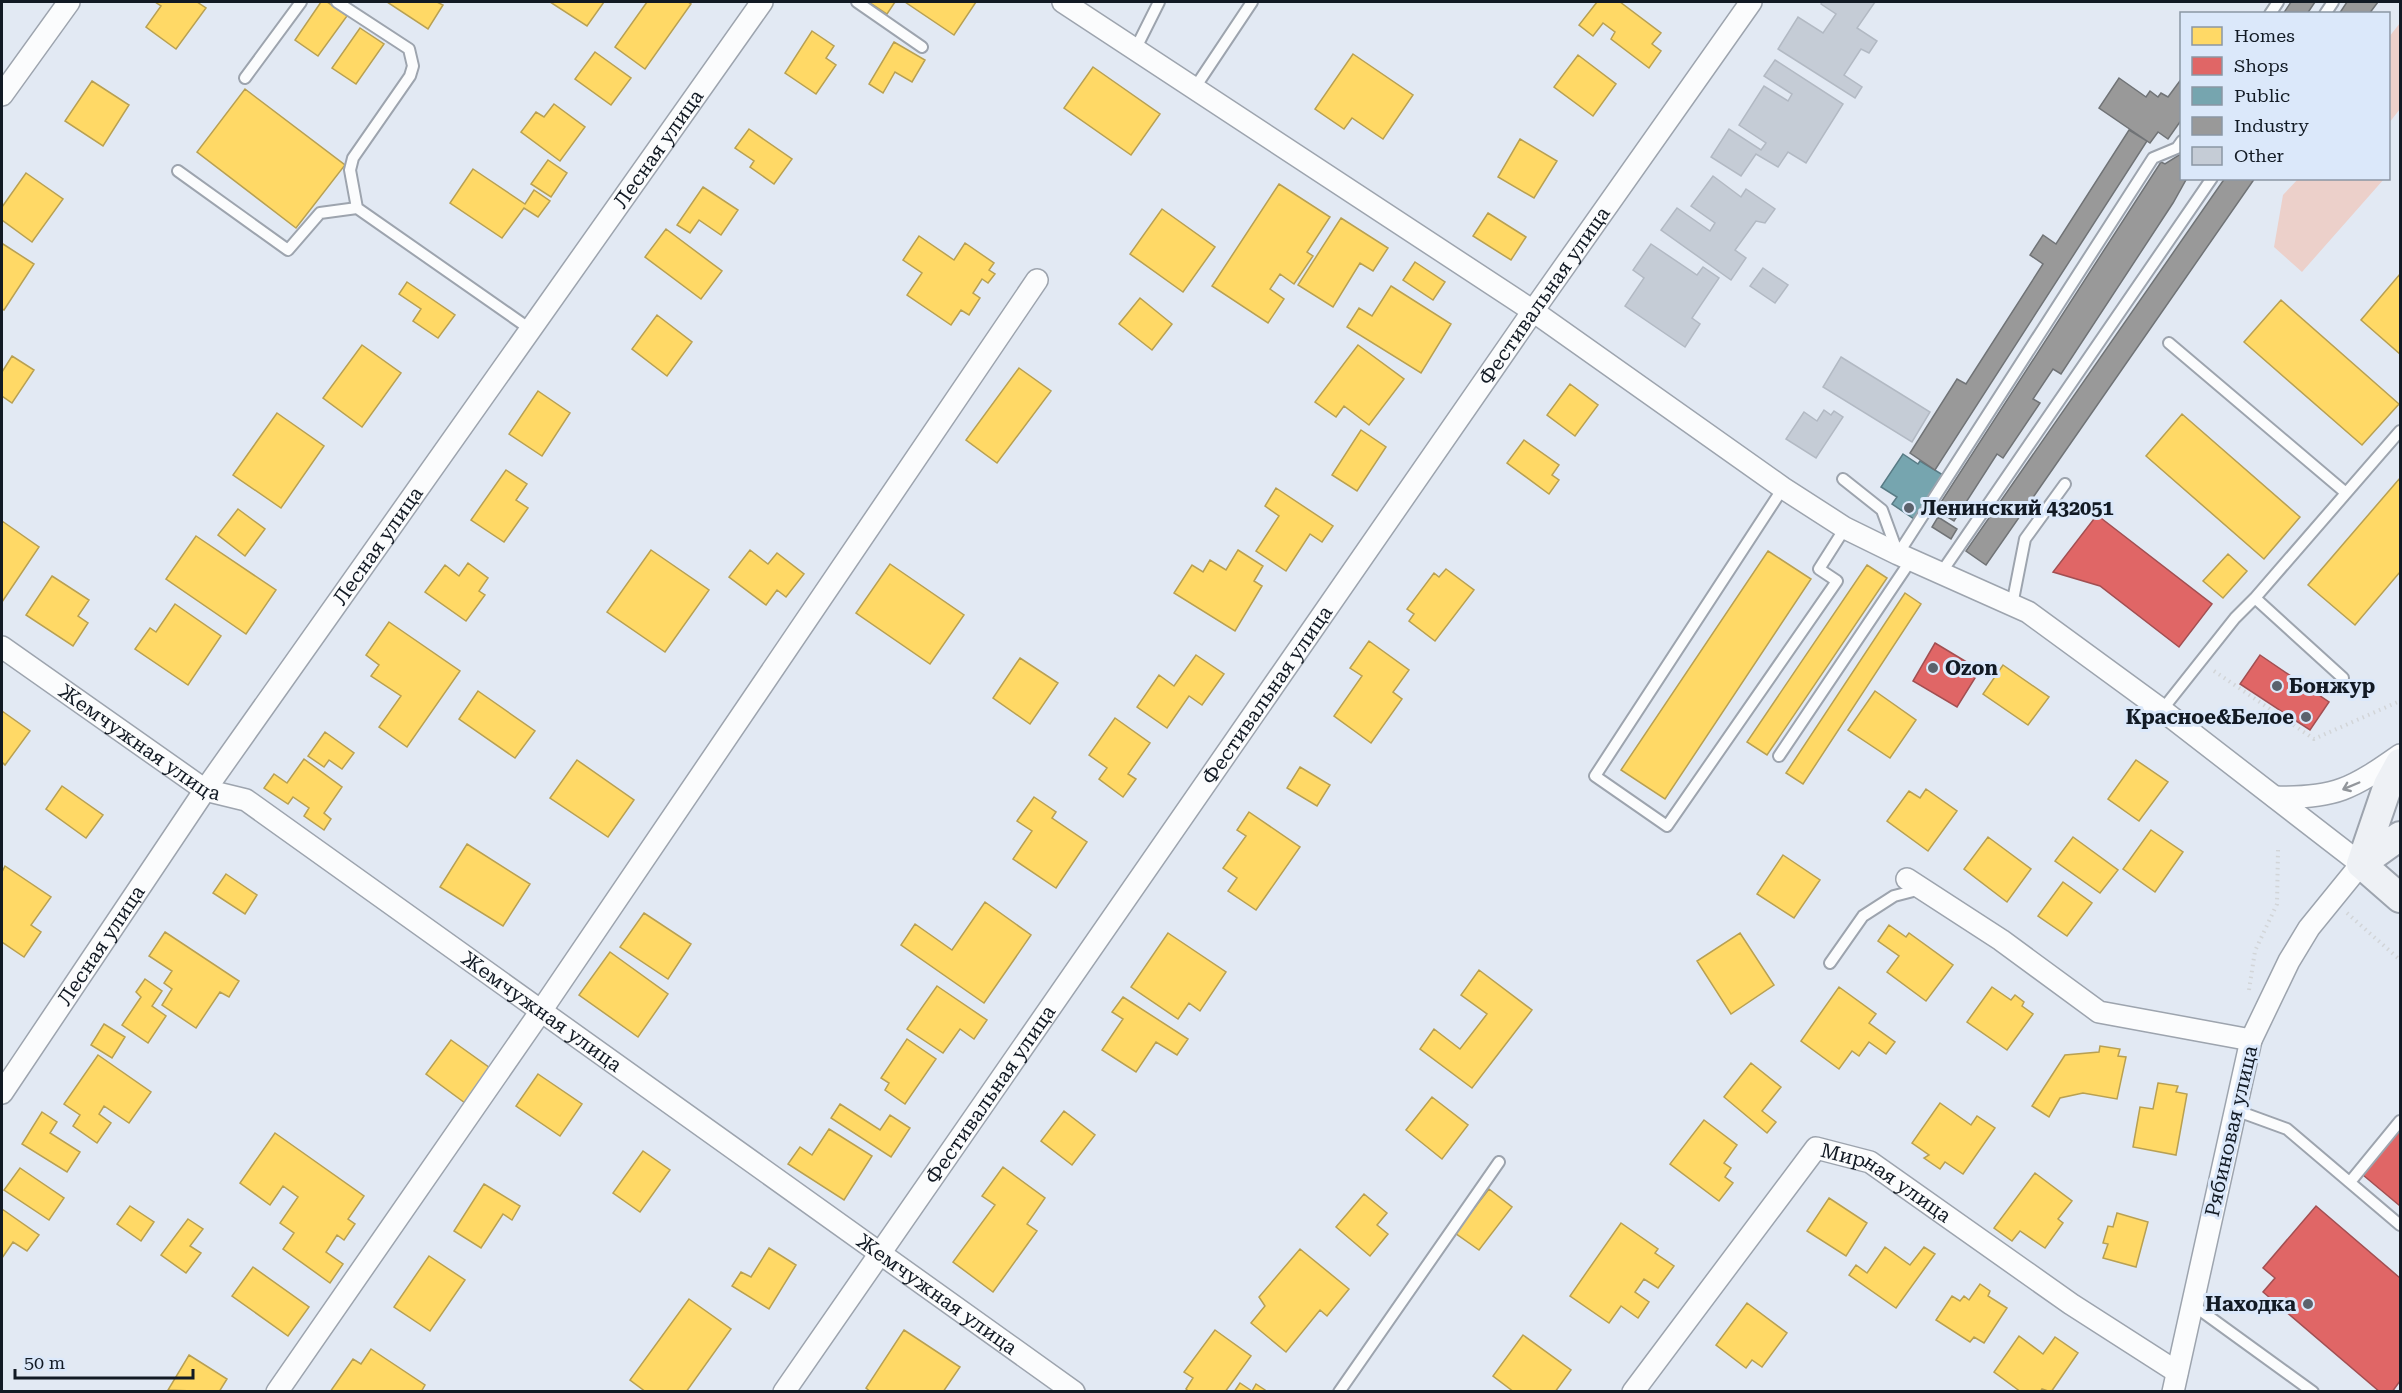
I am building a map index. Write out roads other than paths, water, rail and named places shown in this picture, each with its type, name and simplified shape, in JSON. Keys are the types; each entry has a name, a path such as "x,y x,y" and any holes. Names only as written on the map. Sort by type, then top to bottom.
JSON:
{"main road":[{"path":"2361,864 2388,785 2400,762"},
{"path":"2361,864 2400,836"},
{"path":"2361,864 2400,898"}],"street":[{"path":"2,95 69,2"},
{"name":"Лесная улица","path":"2,1093 205,790 762,2"},
{"path":"1063,2 1533,311 1783,488 1845,528 2028,612 2162,710 2361,864"},
{"name":"Фестивальная улица","path":"784,1392 1533,311 1751,2"},
{"path":"277,1392 341,1296 541,1011 1037,280"},
{"name":"Жемчужная улица","path":"2,647 205,790 246,800 1074,1392"},
{"path":"2275,797 2308,798 2334,793 2363,781 2400,755"},
{"name":"Рябиновая улица","path":"2175,1382 2253,1035 2289,961 2332,899 2361,864"},
{"path":"1914,884 2001,940 2099,1011 2253,1035"},
{"name":"Мирная улица","path":"1633,1392 1816,1148 1870,1162 2071,1304 2175,1382"}],"lane":[{"path":"245,78 301,2"},
{"path":"338,2 409,49 412,66 410,76 353,158 350,170 357,208"},
{"path":"857,2 922,48"},
{"path":"1135,50 1159,2"},
{"path":"1194,89 1252,2"},
{"path":"1779,756 2152,158 2177,148 2180,143"},
{"path":"178,171 288,250 320,213 357,208 530,330"},
{"path":"1941,573 2211,180"},
{"path":"2169,344 2346,493"},
{"path":"2162,710 2235,618 2400,431"},
{"path":"1843,479 1882,510 1905,557"},
{"path":"2012,605 2025,539 2065,484"},
{"path":"1783,488 1595,776 1667,826 1837,581 1819,569 1845,528"},
{"path":"2254,598 2343,678"},
{"path":"1830,963 1863,916 1914,884"},
{"path":"2235,1110 2288,1129 2400,1225"},
{"path":"2350,1182 2400,1121"},
{"path":"1339,1392 1499,1162"},
{"path":"2193,1305 2313,1392"}],"place":[{"name":"Ленинский 432051","path":"1909,508"},
{"name":"Ozon","path":"1933,668"},
{"name":"Бонжур","path":"2277,686"},
{"name":"Красное&Белое","path":"2306,717"},
{"name":"Находка","path":"2308,1304"}]}
